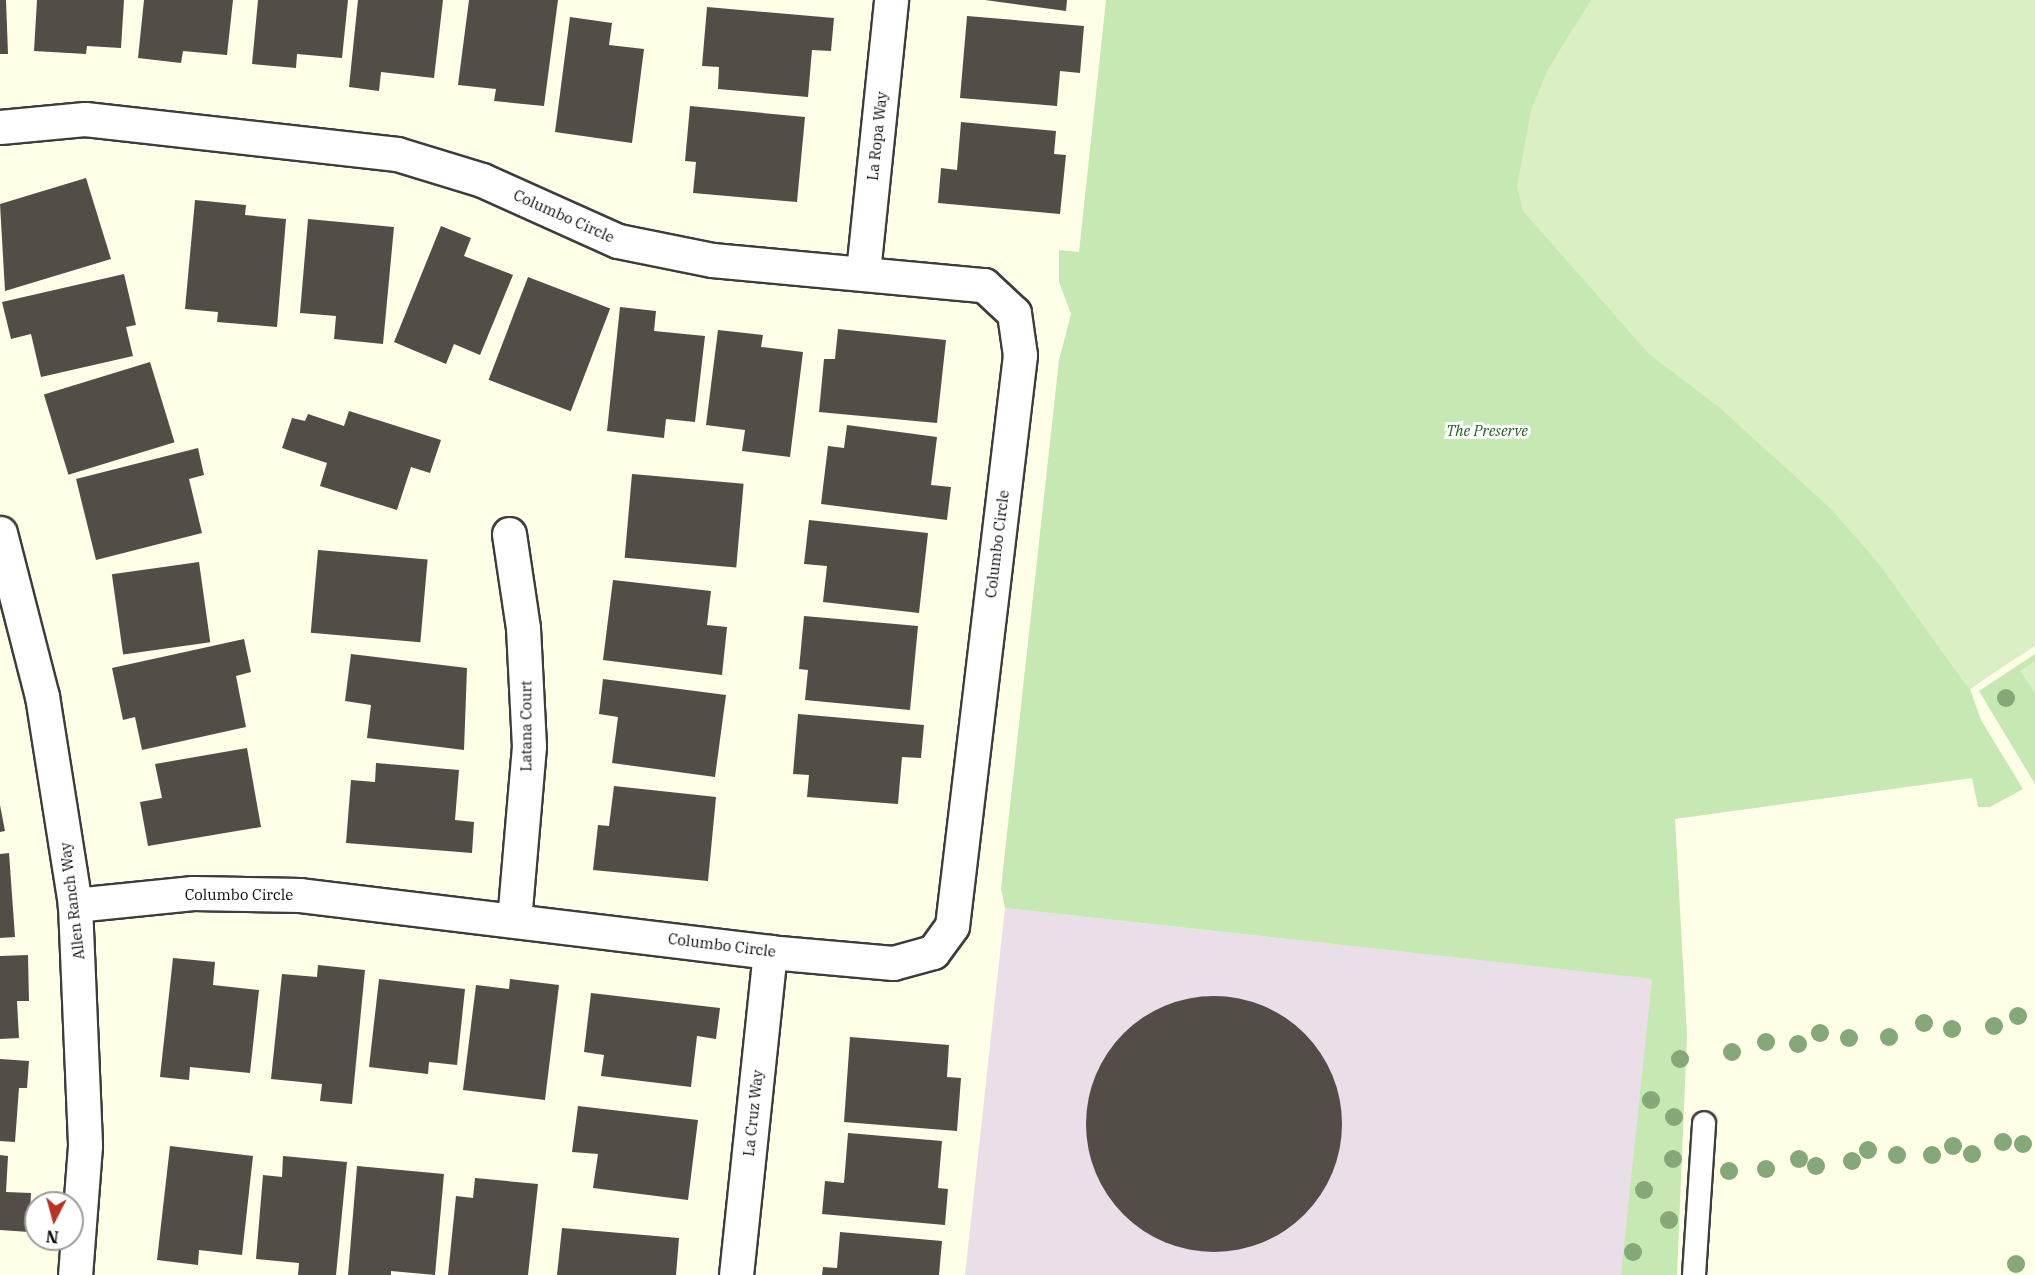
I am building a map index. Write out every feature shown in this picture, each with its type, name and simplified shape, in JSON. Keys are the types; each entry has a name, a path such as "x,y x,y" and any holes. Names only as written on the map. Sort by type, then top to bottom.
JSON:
{"street":[{"name":"La Ropa Way","path":"863,272 891,0"},
{"name":"Columbo Circle","path":"0,127 85,119 397,153 482,180 618,241 712,260 863,272 984,285 1014,313 1020,355 952,926 933,952 893,963 770,952 300,895 193,893 75,905"},
{"name":"Allen Ranch Way","path":"0,533 42,696 75,905 85,1146 75,1275"},
{"name":"Latana Court","path":"509,534 523,628 529,746 514,920"},
{"name":"La Cruz Way","path":"736,1275 770,952"}],"lane":[{"path":"1694,1275 1704,1122"}],"shaded area":[{"path":"1005,908 1653,979 1622,1275 965,1275"}],"green space":[{"name":"The Preserve","path":"1106,0 2035,0 2035,644 1970,689 1981,720 2023,789 1990,807 1978,807 1972,778 1675,819 1687,1035 1677,1275 1621,1275 1652,979 1005,908 1001,888 1059,360 1071,314 1059,282 1059,250 1079,252"},
{"path":"1591,0 2035,0 2035,646 1969,689 1878,563 1832,510 1720,408 1649,354 1523,211 1517,187 1531,110 1548,69"},
{"path":"2035,654 2035,784 1979,691"},
{"path":"2035,661 2035,693 2020,671"}],"building":[{"path":"0,0 6,0 8,54 0,54"},
{"path":"37,0 124,0 121,48 87,46 86,54 34,51"},
{"path":"144,0 233,0 227,55 183,51 181,63 138,58"},
{"path":"258,0 348,0 342,58 297,54 296,68 252,64"},
{"path":"358,0 443,0 434,78 381,72 379,91 349,87"},
{"path":"469,0 558,0 544,106 494,101 496,89 458,85"},
{"path":"985,0 1067,0 1066,11"},
{"path":"707,7 834,18 831,51 812,50 808,97 718,89 719,67 702,66"},
{"path":"967,16 1084,26 1080,73 1060,71 1057,106 960,98"},
{"path":"570,17 612,23 609,45 644,49 632,143 555,132"},
{"path":"690,106 805,117 797,202 693,193 696,162 685,161"},
{"path":"961,122 1056,131 1054,154 1066,155 1060,214 938,203 941,168 957,170"},
{"path":"86,178 111,259 5,291 0,204"},
{"path":"195,200 246,205 245,215 286,219 277,327 217,322 218,312 185,309"},
{"path":"308,219 394,227 383,344 334,339 336,316 300,313"},
{"path":"441,226 471,238 464,256 513,275 480,355 454,344 446,364 394,342"},
{"path":"124,274 136,325 126,327 133,356 41,377 31,334 11,339 2,302"},
{"path":"528,277 610,309 571,411 489,380"},
{"path":"620,307 656,311 654,331 705,336 695,422 666,419 664,438 607,431"},
{"path":"838,329 946,340 937,423 819,412 824,359 835,359"},
{"path":"718,330 763,335 761,347 803,352 790,457 742,451 745,430 706,425"},
{"path":"150,362 175,442 68,475 44,394"},
{"path":"349,411 441,440 430,473 411,467 397,510 320,486 327,463 282,448 292,418 305,421 308,414 344,426"},
{"path":"847,425 937,437 931,485 951,487 947,520 821,504 828,446 844,448"},
{"path":"198,448 204,475 189,479 202,533 96,560 76,479"},
{"path":"632,474 744,484 736,567 625,558"},
{"path":"809,520 928,533 919,613 823,602 827,566 804,564"},
{"path":"318,550 428,560 420,642 311,633"},
{"path":"199,562 210,642 123,654 112,574"},
{"path":"613,580 711,591 707,625 727,627 722,675 603,660"},
{"path":"804,616 918,626 910,710 805,700 808,670 799,669"},
{"path":"244,639 251,672 236,676 246,727 142,750 135,717 123,720 112,668"},
{"path":"351,654 467,668 464,750 367,738 371,705 345,701"},
{"path":"603,679 726,695 715,777 612,763 618,717 599,714"},
{"path":"798,714 924,725 921,758 902,757 898,804 807,797 809,775 793,774"},
{"path":"247,748 261,827 148,846 140,802 162,798 155,764"},
{"path":"376,763 459,770 455,820 474,822 472,853 346,843 351,780 375,782"},
{"path":"614,786 716,797 708,881 593,870 598,825 609,826"},
{"path":"0,805 5,831 0,832"},
{"path":"9,853 15,937 0,938 0,854"},
{"path":"28,955 29,1001 17,1001 19,1038 0,1039 0,956"},
{"path":"173,958 215,962 213,985 259,990 250,1073 190,1067 189,1080 160,1077"},
{"path":"318,965 365,970 352,1104 320,1101 322,1084 271,1079 282,974 317,977"},
{"path":"379,979 465,989 457,1065 429,1062 428,1074 369,1067"},
{"path":"510,979 559,985 545,1100 463,1090 476,985 509,989"},
{"path":"591,993 720,1008 716,1039 697,1036 691,1087 601,1076 604,1055 584,1052"},
{"path":"1201,996 1227,996 1263,1005 1285,1017 1305,1033 1321,1053 1333,1075 1340,1099 1342,1124 1340,1149 1333,1173 1321,1195 1305,1215 1285,1231 1263,1243 1227,1252 1201,1252 1165,1243 1143,1231 1123,1215 1107,1195 1095,1173 1086,1137 1086,1111 1095,1075 1107,1053 1123,1033 1143,1017 1165,1005"},
{"path":"850,1037 949,1045 947,1077 961,1078 957,1131 844,1122"},
{"path":"0,1059 29,1061 27,1088 19,1088 15,1142 0,1141"},
{"path":"578,1106 698,1120 688,1200 593,1188 598,1154 572,1152"},
{"path":"848,1133 942,1141 938,1188 948,1189 945,1225 822,1214 825,1181 844,1183"},
{"path":"170,1146 253,1156 242,1255 199,1250 198,1265 157,1260"},
{"path":"0,1155 8,1156 6,1192 24,1193 24,1232 0,1230"},
{"path":"283,1156 347,1162 336,1275 298,1275 299,1263 256,1259 263,1175 282,1177"},
{"path":"357,1166 444,1174 435,1275 391,1271 391,1275 348,1275"},
{"path":"475,1178 538,1184 528,1275 448,1275 456,1196 473,1198"},
{"path":"562,1228 679,1238 676,1275 557,1275"},
{"path":"840,1232 942,1241 939,1275 822,1275 823,1267 837,1268"}]}
